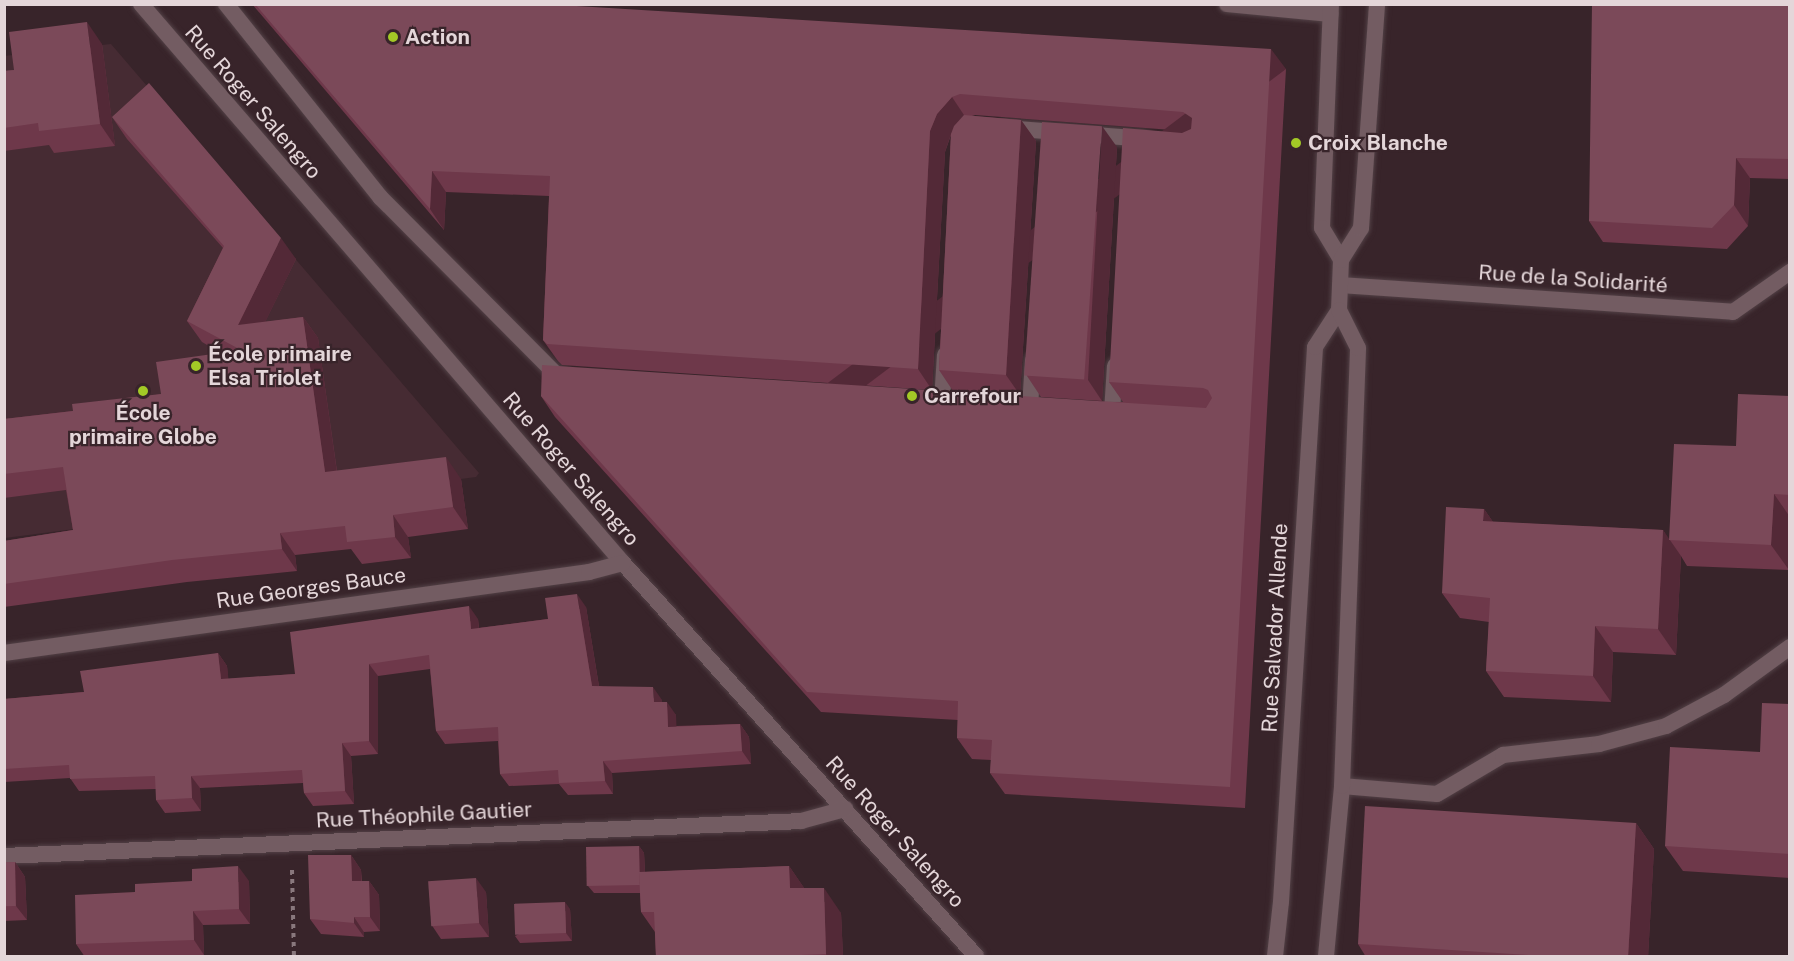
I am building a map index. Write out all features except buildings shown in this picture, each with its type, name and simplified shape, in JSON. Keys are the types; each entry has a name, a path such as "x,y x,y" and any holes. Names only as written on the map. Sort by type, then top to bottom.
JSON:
{"street":[{"name":"Rue Roger Salengro","path":"141,4 623,564 976,957"},
{"path":"226,4 380,197 557,375 580,377"},
{"path":"1227,4 1331,9 1322,228 1341,260"},
{"name":"Rue Salvador Allende","path":"1275,957 1281,902 1315,347 1338,310 1341,260 1361,228 1377,4"},
{"path":"984,126 1046,137 1128,143 1162,140"},
{"name":"Rue de la Solidarité","path":"1340,285 1733,312 1790,272"},
{"path":"1326,957 1342,786 1358,348 1338,310"},
{"path":"1008,405 1036,407 1034,338"},
{"path":"945,342 936,401 964,403"},
{"path":"1112,412 1116,352"},
{"name":"Rue Georges Bauce","path":"4,653 589,572 623,564"},
{"path":"1342,786 1437,794 1503,755 1599,744 1666,726 1724,695 1790,646"},
{"name":"Rue Théophile Gautier","path":"4,856 801,821 844,809"}],"path":[{"path":"292,844 294,957"}],"shaded area":[{"name":"École primaire Elsa Triolet","path":"111,44 479,473 476,477 5,538 4,56"}],"place":[{"name":"Action","path":"393,37"},
{"name":"Croix Blanche","path":"1296,143"},
{"name":"École primaire Elsa Triolet","path":"196,366"},
{"name":"École primaire Globe","path":"143,391"},
{"name":"Carrefour","path":"912,396"}]}
